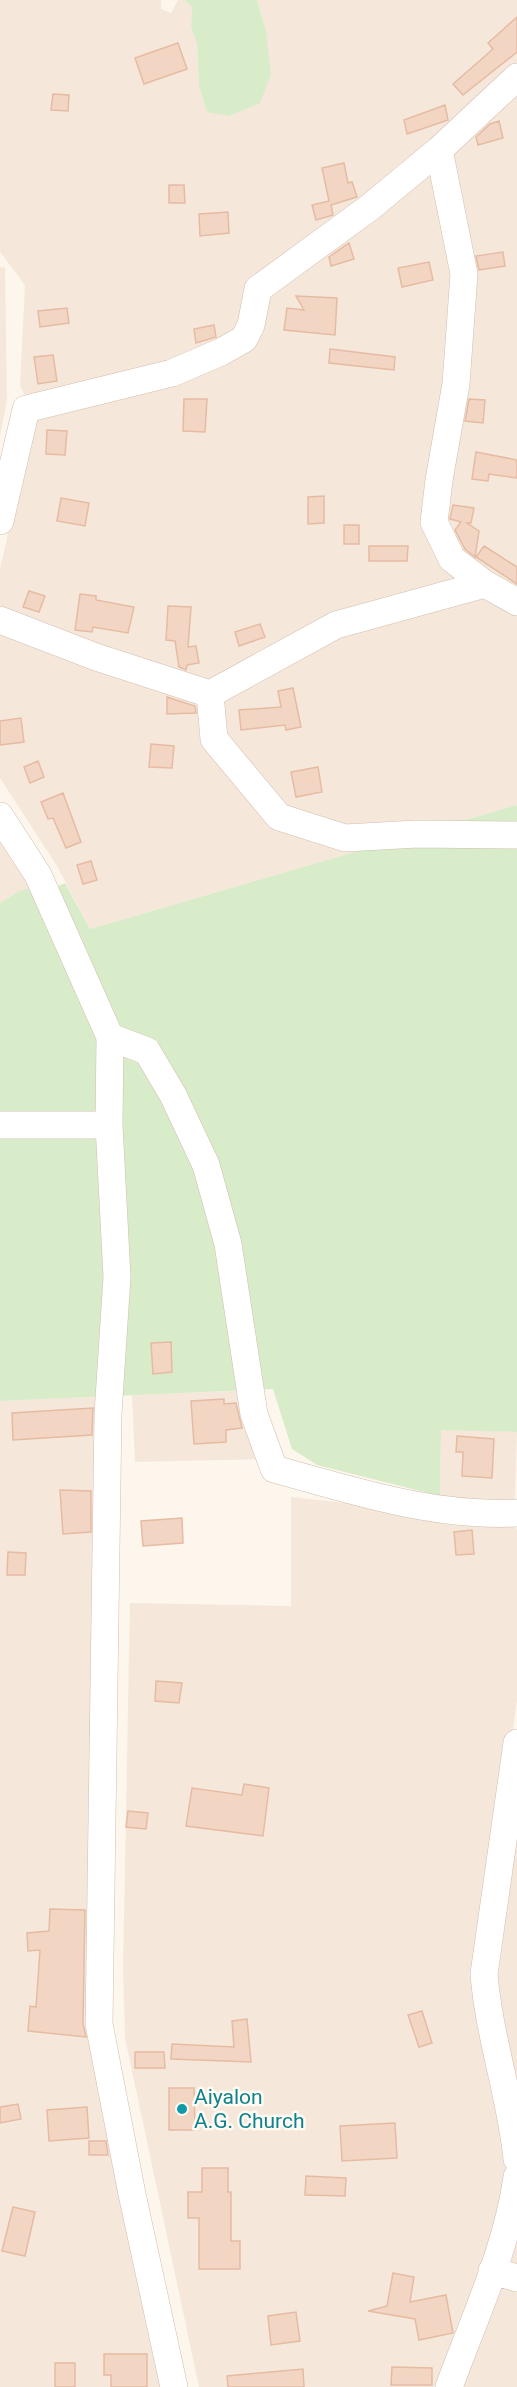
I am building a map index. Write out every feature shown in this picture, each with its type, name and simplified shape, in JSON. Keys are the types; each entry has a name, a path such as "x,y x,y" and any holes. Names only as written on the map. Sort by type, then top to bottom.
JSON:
{"street":[{"path":"0,521 26,409 172,373 221,352 244,339 251,326 258,289 369,208 439,150 517,77"},
{"path":"439,150 464,274 456,384 439,480 435,522 452,558 485,584 517,602"},
{"path":"0,620 96,657 210,694 336,625 485,584"},
{"path":"210,694 214,740 279,817 345,838 417,834 517,835"},
{"path":"0,816 38,875 110,1037 109,1125 117,1277 107,1426 99,2024 132,2194 174,2387"},
{"path":"110,1037 147,1051 174,1095 206,1165 228,1244 254,1413 274,1469 388,1501 453,1511 517,1513"},
{"path":"0,1125 109,1125"},
{"path":"517,1743 484,1974 486,2006 516,2132 517,2159"},
{"path":"448,2387 505,2275 517,2177"}],"shaded area":[{"path":"0,0 161,0 161,9 171,13 178,0 184,0 192,7 191,27 197,44 199,85 266,31 257,0 517,0 517,65 434,142 289,258 246,321 219,346 29,403 20,386 25,285 0,252"},
{"path":"517,87 517,805 90,929 57,866 0,778 0,569 34,420 247,348 264,290"},
{"path":"0,267 5,268 7,400 0,437"},
{"path":"0,806 51,890 12,895 0,903"},
{"path":"257,1390 273,1459 135,1462 132,1395"},
{"path":"112,1396 104,2050 180,2387 0,2387 0,1401"},
{"path":"441,1429 517,1432 515,1504 440,1496"},
{"path":"291,1497 510,1521 517,1530 517,1701 482,1939 512,2170 443,2387 199,2387 125,2038 123,1968 130,1603 291,1606"},
{"path":"517,1807 517,2096 495,2006 495,1938"},
{"path":"517,2209 517,2387 456,2387"}],"green space":[{"path":"184,0 257,0 266,31 271,75 260,103 229,116 207,112 199,85 197,44 191,27 192,7"},
{"path":"517,805 517,1432 441,1430 440,1496 317,1465 292,1449 273,1389 0,1401 0,903 24,890 37,887 50,888 65,883 90,929"}],"building":[{"path":"517,17 517,52 463,95 453,84 493,49 488,43"},
{"path":"178,43 187,69 144,84 135,58"},
{"path":"53,94 69,95 68,111 51,110"},
{"path":"445,105 448,120 407,134 404,120"},
{"path":"499,121 503,138 478,145 476,137 490,124"},
{"path":"344,163 348,183 352,182 357,197 331,205 333,215 316,220 312,205 329,201 322,168"},
{"path":"169,185 184,185 185,203 169,203"},
{"path":"228,212 229,233 200,236 199,214"},
{"path":"349,243 354,259 331,266 329,257"},
{"path":"503,252 505,266 479,270 476,256"},
{"path":"429,262 433,280 402,287 398,268"},
{"path":"296,296 337,298 335,335 284,330 287,308 304,310"},
{"path":"67,308 69,323 40,327 38,311"},
{"path":"214,325 216,337 196,343 194,329"},
{"path":"330,349 395,357 394,370 329,363"},
{"path":"53,355 57,381 38,384 34,357"},
{"path":"184,399 207,399 205,432 183,431"},
{"path":"469,399 485,400 483,423 465,421"},
{"path":"47,430 67,431 65,455 46,454"},
{"path":"476,452 517,460 517,478 489,474 488,481 472,479"},
{"path":"324,496 324,523 308,524 308,497"},
{"path":"61,498 89,503 85,526 57,521"},
{"path":"453,505 474,508 471,523 467,523 479,531 475,557 465,549 455,530 461,522 450,519"},
{"path":"344,525 359,525 359,544 344,544"},
{"path":"369,546 408,546 407,561 369,561"},
{"path":"484,546 517,567 517,584 476,557"},
{"path":"29,591 45,596 39,612 23,607"},
{"path":"80,594 96,596 96,600 134,607 128,633 93,627 92,632 75,630"},
{"path":"168,606 191,607 188,647 196,646 199,663 187,665 186,670 179,667 175,641 166,640"},
{"path":"260,624 265,637 239,646 235,632"},
{"path":"293,688 301,727 286,730 285,725 241,730 239,710 281,707 278,691"},
{"path":"167,697 195,706 196,713 167,714"},
{"path":"21,718 24,742 0,745 0,721"},
{"path":"151,744 174,746 172,768 149,767"},
{"path":"38,761 44,777 30,783 24,767"},
{"path":"318,767 322,792 296,797 291,772"},
{"path":"63,793 81,842 66,848 53,818 48,819 41,802"},
{"path":"91,861 97,880 83,884 77,865"},
{"path":"171,1342 172,1372 153,1374 151,1343"},
{"path":"224,1399 224,1404 236,1403 242,1428 226,1430 226,1442 194,1444 191,1401"},
{"path":"93,1408 92,1435 13,1440 12,1413"},
{"path":"457,1436 494,1439 492,1478 462,1476 463,1452 456,1452"},
{"path":"60,1490 91,1491 91,1532 63,1534"},
{"path":"182,1518 183,1543 143,1546 141,1521"},
{"path":"472,1530 474,1554 456,1555 454,1532"},
{"path":"8,1552 26,1553 25,1575 7,1575"},
{"path":"156,1681 182,1683 179,1703 155,1701"},
{"path":"244,1784 269,1788 263,1836 186,1826 192,1788 242,1795"},
{"path":"128,1811 148,1813 146,1829 126,1827"},
{"path":"50,1909 85,1910 83,2024 86,2037 28,2031 30,2006 36,2007 40,1950 28,1951 27,1933 49,1931"},
{"path":"422,2011 432,2043 419,2047 408,2015"},
{"path":"247,2019 251,2062 171,2059 172,2044 234,2047 232,2021"},
{"path":"135,2052 164,2052 165,2068 135,2068"},
{"name":"Aiyalon A.G. Church","path":"169,2088 194,2088 195,2130 169,2130"},
{"path":"18,2104 21,2119 0,2123 0,2107"},
{"path":"87,2107 89,2138 49,2141 47,2110"},
{"path":"395,2123 397,2158 342,2161 340,2126"},
{"path":"89,2141 106,2141 108,2155 89,2155"},
{"path":"202,2168 228,2168 228,2192 231,2192 231,2241 240,2241 240,2269 199,2269 199,2218 188,2218 188,2192 202,2192"},
{"path":"306,2176 346,2178 345,2196 305,2195"},
{"path":"13,2207 35,2212 25,2256 2,2251"},
{"path":"393,2273 414,2277 410,2302 446,2295 453,2333 419,2340 415,2319 368,2311 387,2306"},
{"path":"296,2312 300,2341 271,2345 268,2316"},
{"path":"104,2354 147,2354 147,2387 111,2387 111,2375 104,2375"},
{"path":"55,2363 75,2363 75,2387 55,2387"},
{"path":"392,2367 432,2368 432,2385 391,2385"},
{"path":"303,2369 304,2387 228,2387 227,2376"}],"place":[{"name":"Aiyalon A.G. Church","path":"182,2109"}]}
